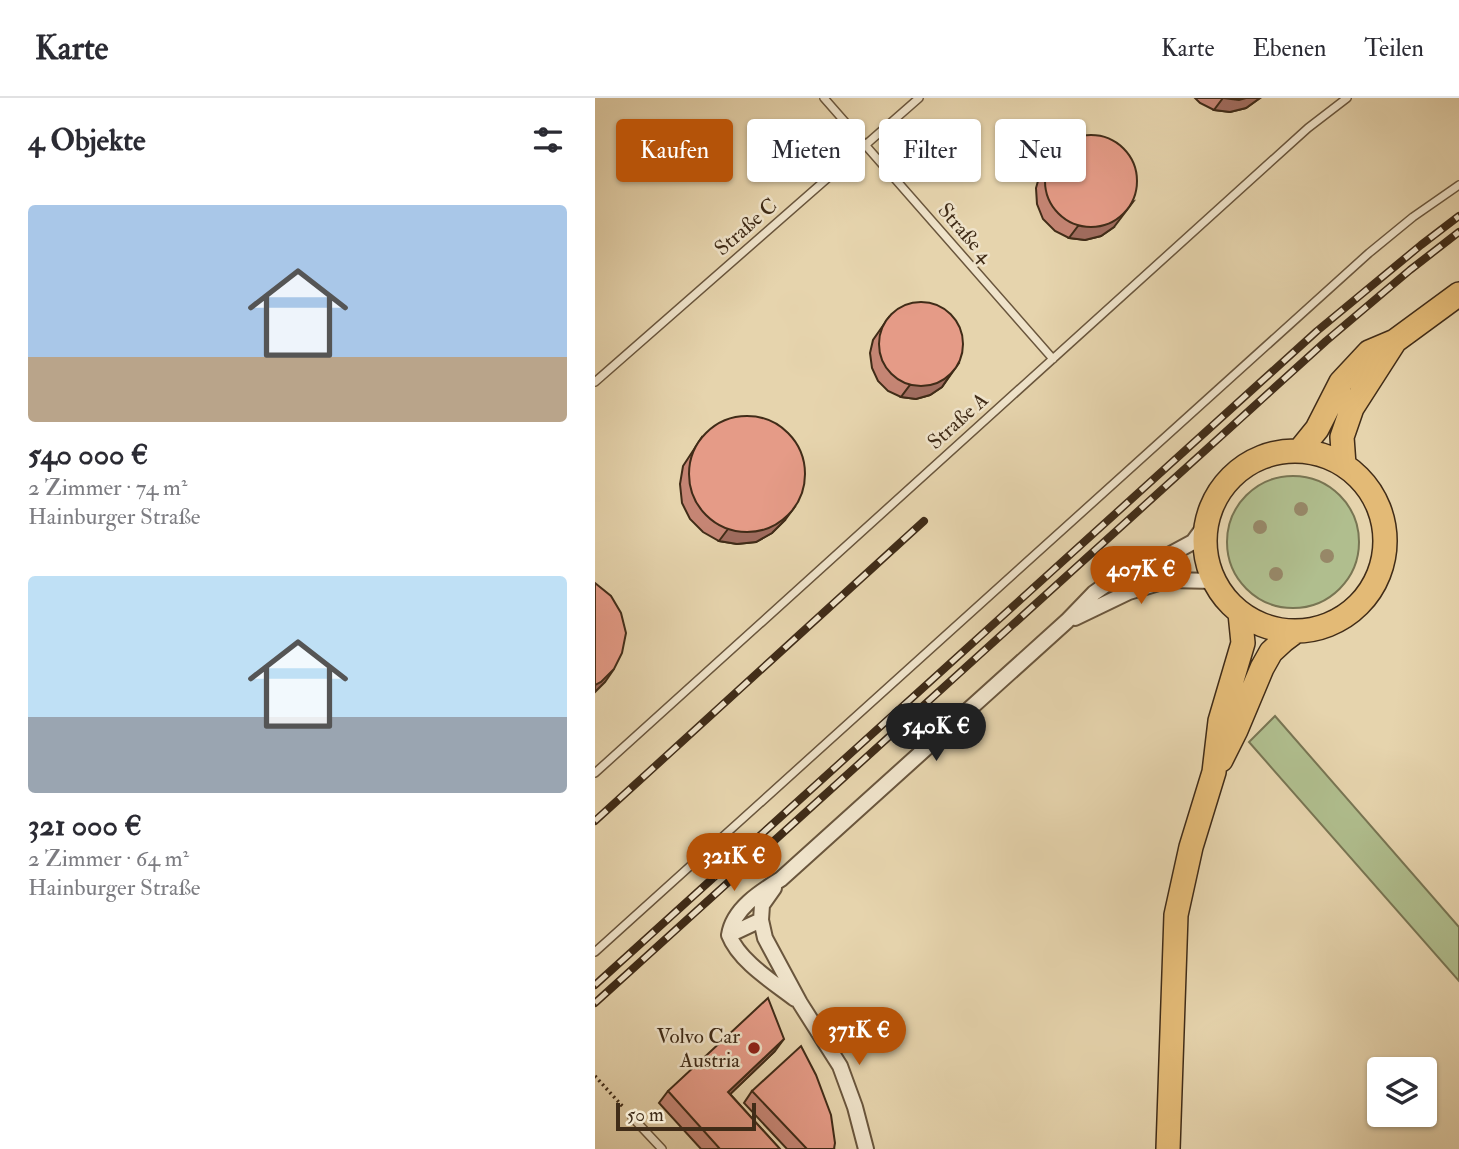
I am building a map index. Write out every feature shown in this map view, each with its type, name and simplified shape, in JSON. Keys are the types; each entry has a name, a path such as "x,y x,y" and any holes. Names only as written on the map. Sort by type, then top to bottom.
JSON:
{"main road":[{"path":"1300,450 1317,429 1341,382 1369,352 1395,341 1459,294"},
{"path":"1344,465 1342,437 1352,408 1395,341"},
{"path":"1300,450 1323,455 1344,465 1365,484 1380,509 1385,547 1374,584 1350,613 1315,629 1276,629 1257,623 1240,613 1225,599 1213,582 1205,554 1206,524 1211,506 1220,490 1247,464 1281,451 1300,450"},
{"path":"1168,1149 1176,915 1191,848 1214,772 1220,721 1243,643 1240,613"},
{"path":"1214,772 1271,652 1296,631"}],"street":[{"path":"800,1003 745,959 732,945 729,935 731,925 740,911 761,891 781,878 1067,621 1094,593 1118,576 1156,562 1193,542 1206,524"},
{"path":"1067,621 1129,592 1169,580 1213,582"},
{"path":"781,878 762,905 761,920 765,938 800,1003 840,1066 866,1149"},
{"path":"729,935 761,920"}],"lane":[{"name":"Straße 4","path":"824,98 842,119"},
{"name":"Straße C","path":"865,145 919,98"},
{"name":"Straße A","path":"595,773 1308,128 1347,98"},
{"name":"Straße 4","path":"865,145 1053,359"},
{"name":"Straße C","path":"595,382 823,182"},
{"path":"595,952 1369,253 1413,217 1459,185"},
{"path":"632,1117 662,1149"}],"path":[{"path":"595,1076 632,1117"}],"green space":[{"path":"1293,476 1318,481 1340,495 1354,517 1359,542 1354,567 1340,589 1318,603 1293,608 1268,603 1246,589 1232,567 1227,542 1232,517 1246,495 1268,481"},
{"path":"1275,716 1459,927 1459,981 1249,742"}],"building":[{"path":"1086,136 1109,138 1124,148 1134,163 1134,199 1124,214 1109,224 1091,227 1073,224 1058,214 1048,199 1045,182 1086,182"},
{"path":"921,302 937,305 951,314 960,328 963,344 960,360 951,374 937,383 921,386 905,383 891,374 882,360 879,344 882,328 891,314 905,305"},
{"path":"747,416 769,421 788,433 800,452 805,474 800,496 788,515 769,527 747,532 725,527 706,515 694,496 689,474 694,452 706,433 725,421"},
{"path":"595,583 611,596 621,613 626,633 622,653 614,669 595,685"},
{"path":"768,998 784,1039 728,1092 780,1149 720,1149 668,1091"},
{"path":"801,1046 816,1075 831,1115 834,1149 807,1149 752,1091"}],"railway":[{"path":"595,985 1317,331 1459,216"},
{"path":"595,1003 1326,341 1459,232"},
{"path":"595,821 924,521"}],"place":[{"name":"Volvo Car Austria","path":"754,1048"}]}
